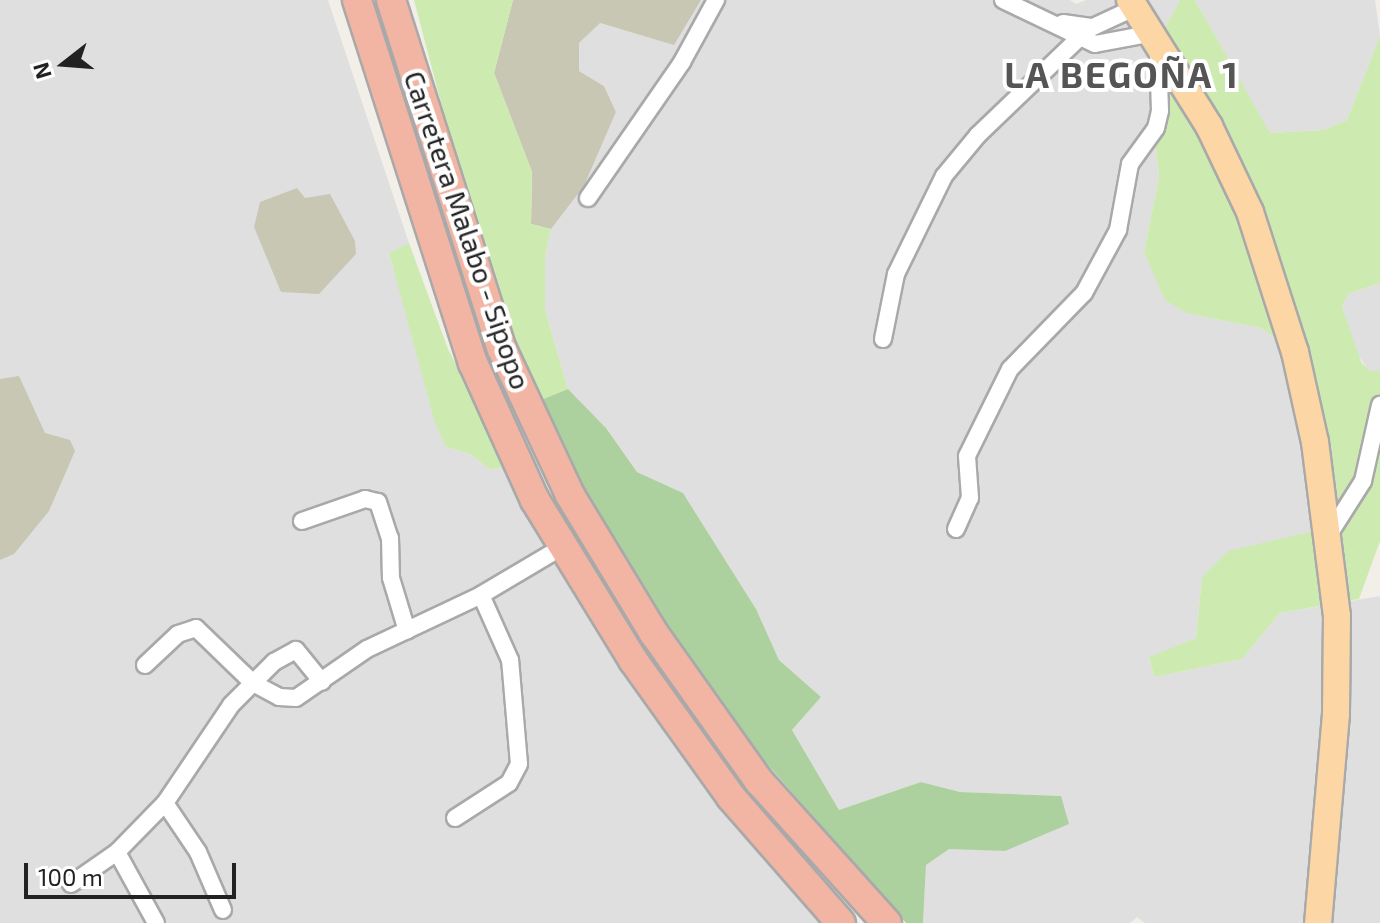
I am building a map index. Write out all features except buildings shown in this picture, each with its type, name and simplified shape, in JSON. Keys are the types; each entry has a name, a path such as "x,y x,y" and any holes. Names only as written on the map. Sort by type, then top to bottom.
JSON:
{"highway":[{"name":"Carretera Malabo - Sipopo","path":"357,0 473,363 560,548 731,797 841,923"},
{"name":"Carretera Malabo - Sipopo","path":"391,0 502,349 570,495 653,632 759,781 887,923"}],"main road":[{"path":"1133,4 1209,126 1250,212 1295,352 1330,533 1337,616 1336,714 1318,923"}],"street":[{"path":"588,198 682,62 716,0"},
{"path":"956,529 970,498 967,456 1010,369 1084,293 1118,230 1130,164 1156,128 1160,111 1156,37 1107,45 1079,38 1053,22 1003,0"},
{"path":"1053,22 1093,27 1133,4"},
{"path":"883,339 896,274 944,176 978,135 1079,38"},
{"path":"1330,533 1363,481 1380,405"},
{"path":"302,521 365,499 378,502 390,538 391,578 407,631"},
{"path":"145,665 178,634 196,628 253,683 288,699 322,682 367,649 481,595 560,548"},
{"path":"455,818 509,783 519,764 510,660 481,595"},
{"path":"71,884 117,852 165,803 212,731 253,683 292,650 303,655 322,682"},
{"path":"165,803 198,852 223,910"},
{"path":"117,852 156,923"}],"shaded area":[{"path":"0,0 328,0 409,243 389,254 446,447 470,454 491,470 521,461 555,537 830,923 0,923"},
{"path":"513,0 701,0 674,45 600,23 579,43 579,71 604,86 616,112 584,186 551,229 531,224 532,172 494,73"},
{"name":"LA BEGOÑA 1","path":"701,0 1070,0 1076,4 1086,0 1180,0 1147,62 1159,177 1144,252 1186,313 1261,328 1283,343 1333,529 1202,577 1196,638 1149,658 1154,677 1242,659 1280,613 1380,596 1380,923 1145,923 1137,917 1130,923 923,923 926,865 949,848 1005,851 1061,796 960,792 921,782 839,810 792,730 821,697 779,660 756,609 683,493 637,472 606,428 568,389 545,310 545,257 551,229 584,186 616,112 604,86 579,71 579,43 599,23 673,44"},
{"name":"LA BEGOÑA 1","path":"1195,0 1375,0 1380,36 1347,120 1323,130 1269,133"},
{"path":"297,188 305,198 330,194 355,241 356,254 319,294 281,292 254,227 260,202"},
{"path":"1380,283 1380,371 1370,372 1352,347 1342,305 1348,294"},
{"path":"19,376 45,433 70,440 75,451 49,511 14,554 0,560 0,379"}],"green space":[{"path":"414,0 513,0 494,73 532,172 531,224 551,229 545,257 545,310 568,389 536,402 478,244"},
{"path":"1180,0 1195,0 1270,133 1323,130 1347,120 1380,36 1380,283 1348,294 1342,306 1361,362 1370,371 1380,371 1380,541 1359,599 1280,613 1242,659 1154,677 1149,657 1196,638 1202,577 1228,551 1323,529 1283,343 1261,328 1186,313 1165,300 1144,252 1159,177 1147,62"},
{"path":"409,243 448,349 508,465 491,470 470,454 446,447 435,423 389,253"},
{"path":"568,389 606,428 637,472 683,493 756,609 779,660 821,697 792,730 839,810 921,782 960,792 1061,796 1069,824 1005,851 949,849 926,865 923,923 906,923 760,756 650,603 577,482 536,402"}],"district":[{"name":"LA BEGOÑA 1","path":"1122,74"}]}
